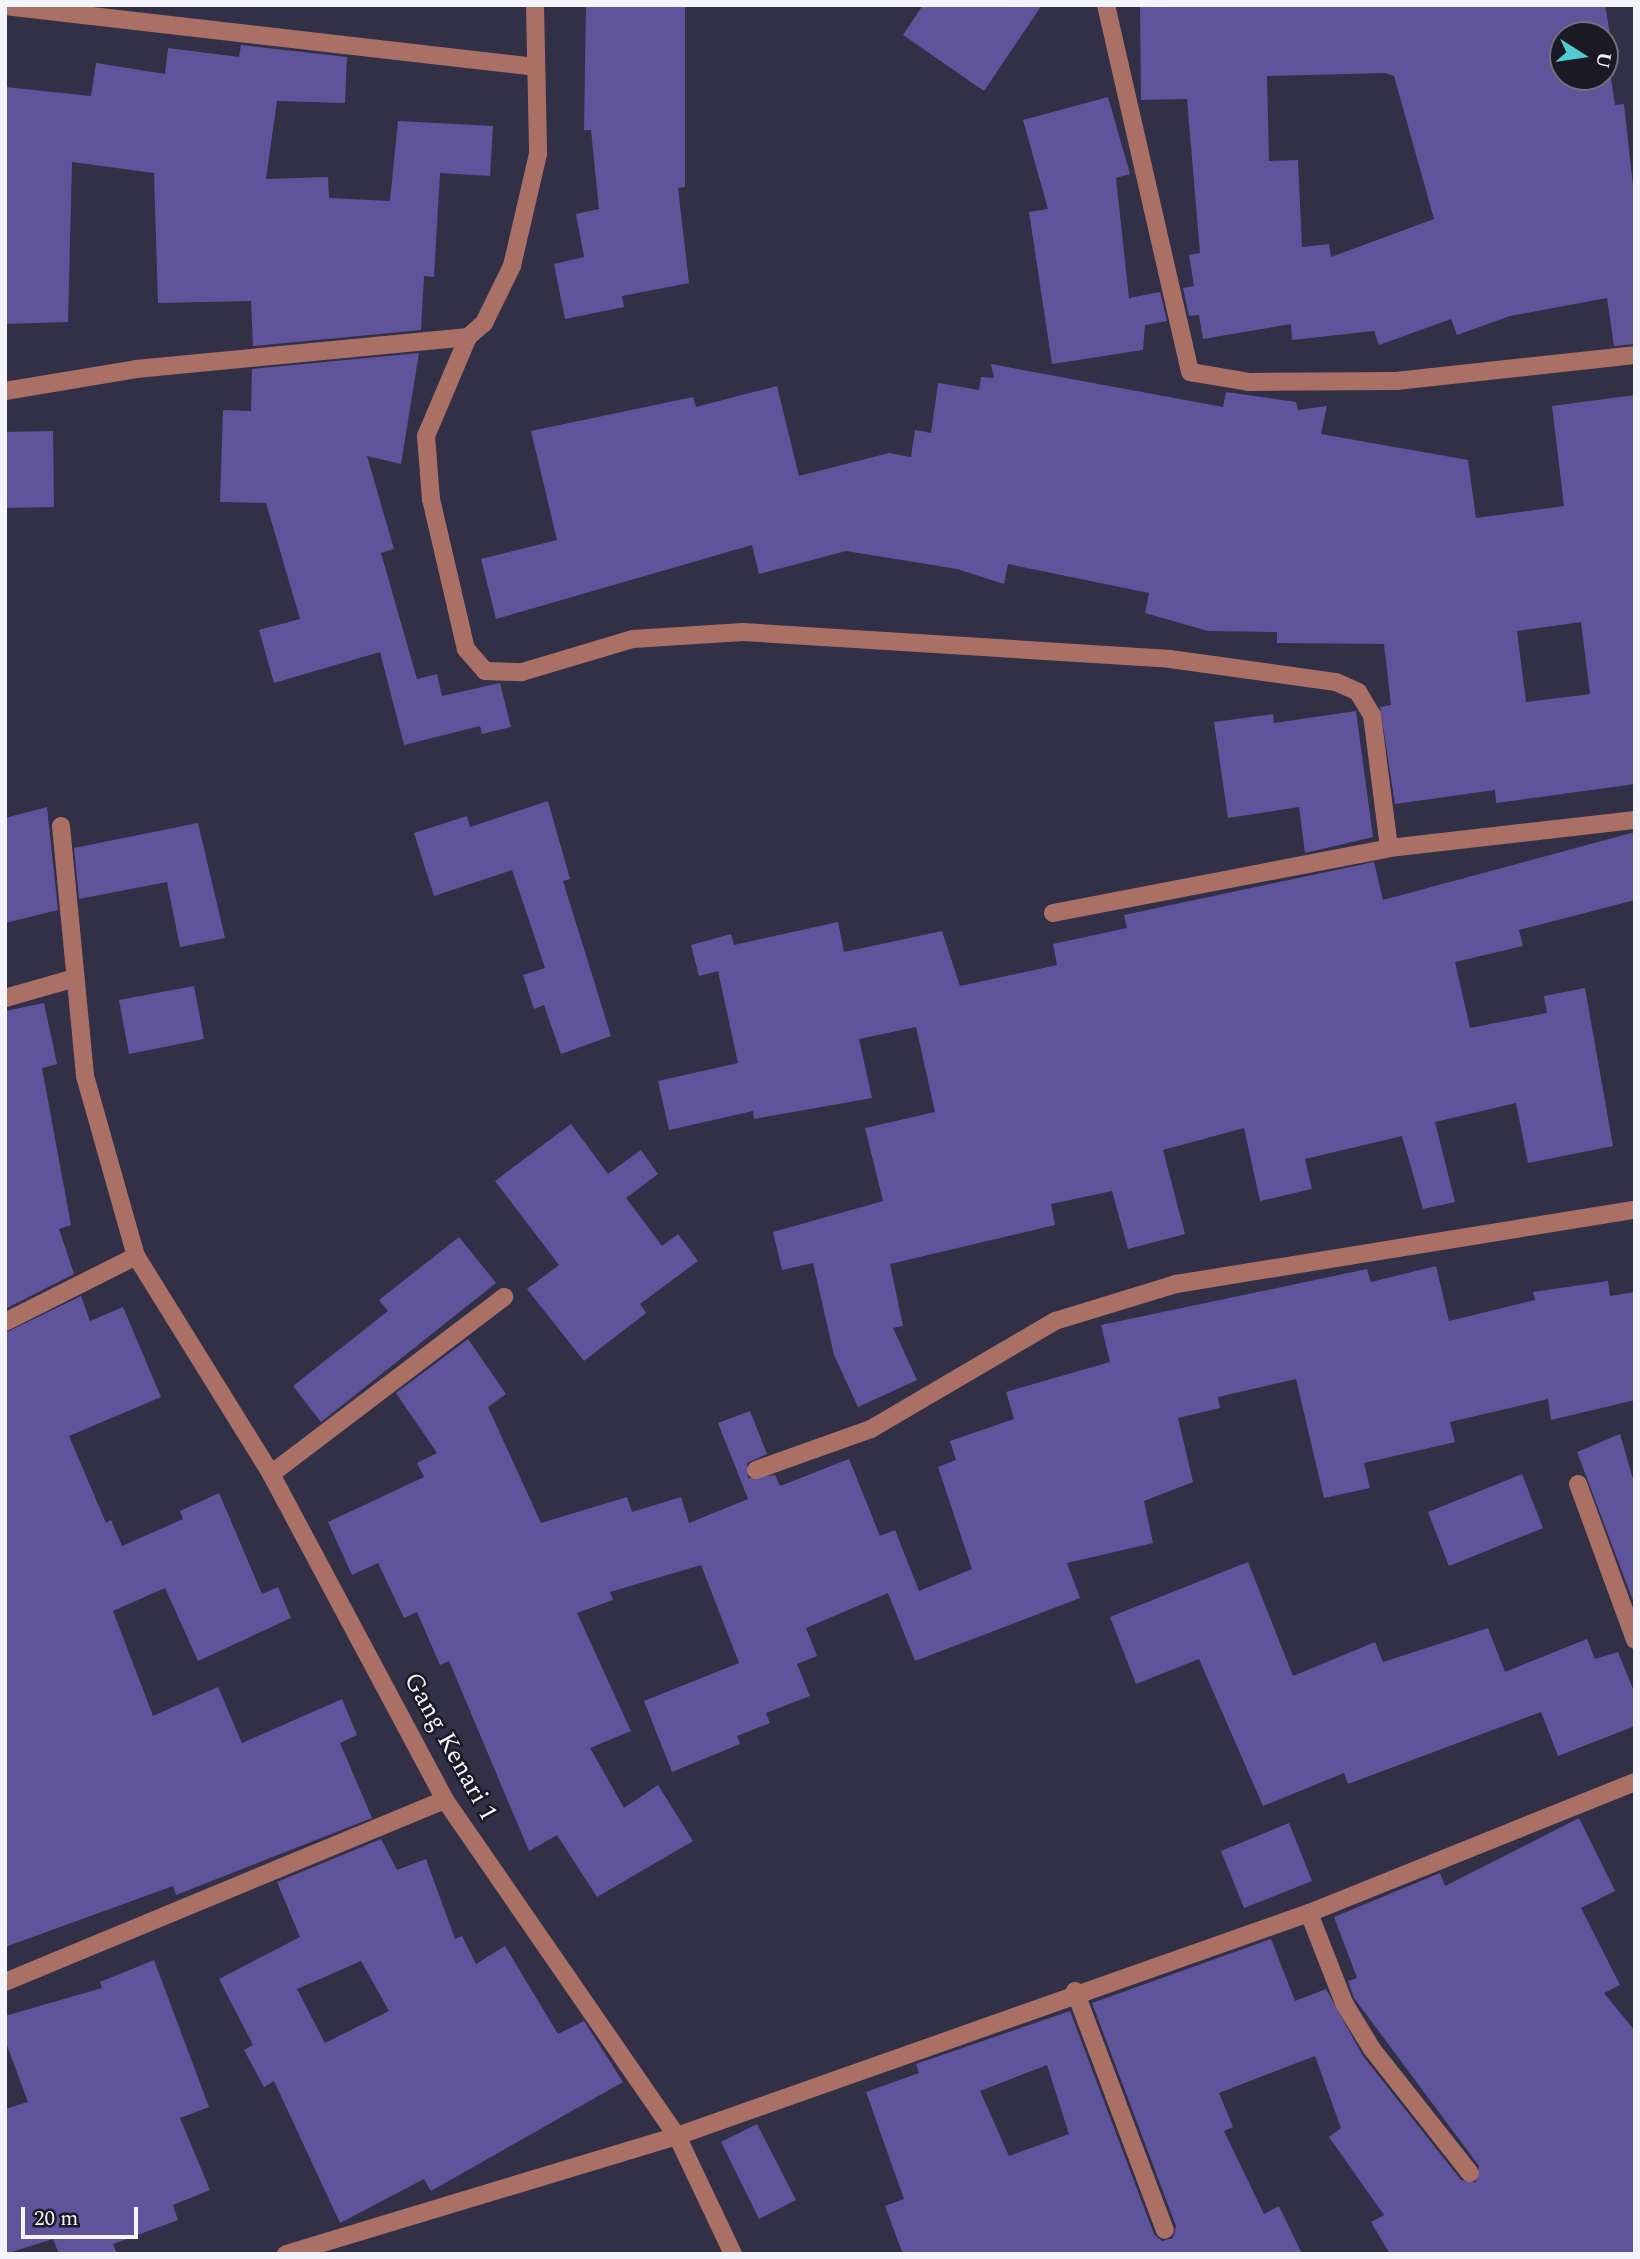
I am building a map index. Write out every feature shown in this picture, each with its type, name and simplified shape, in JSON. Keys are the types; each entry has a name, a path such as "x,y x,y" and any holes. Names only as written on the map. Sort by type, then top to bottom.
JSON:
{"street":[{"path":"534,5 538,154 512,266 484,323 468,338 426,436 431,499 466,649 485,671 522,672 633,639 743,632 1170,659 1336,682 1358,692 1372,715 1389,848"},
{"path":"1106,5 1189,372 1250,383 1396,381 1531,372 1635,355"},
{"path":"5,6 536,67"},
{"path":"5,391 136,369 468,338"},
{"path":"1053,913 1389,848 1635,820"},
{"name":"Gang Kenari 1","path":"61,826 85,1076 136,1256 271,1474 445,1800 677,2136 733,2254"},
{"path":"5,998 75,978"},
{"path":"756,1470 871,1429 1055,1321 1176,1284 1635,1210"},
{"path":"5,1322 136,1256"},
{"path":"271,1474 504,1297"},
{"path":"1578,1484 1635,1640"},
{"path":"286,2254 677,2136 1075,1991 1309,1913 1635,1782"},
{"path":"5,1982 445,1800"},
{"path":"1309,1913 1344,2003 1372,2049 1470,2172"},
{"path":"1075,1991 1164,2230"}],"building":[{"path":"586,5 685,5 685,187 678,188 689,283 622,296 624,307 565,319 554,264 584,257 576,214 599,209 591,130 584,130"},
{"path":"923,5 1042,5 984,91 903,35"},
{"path":"1140,5 1605,5 1608,21 1549,21 1549,91 1613,91 1615,105 1624,104 1635,204 1635,344 1614,346 1607,298 1510,316 1457,335 1451,319 1379,345 1374,331 1292,340 1291,324 1203,339 1199,315 1189,316 1183,288 1194,286 1189,255 1200,253 1187,99 1141,100","holes":["1385,73 1394,76 1434,219 1331,257 1329,244 1302,247 1298,160 1269,161 1267,76"]},
{"path":"241,45 347,57 345,103 277,101 266,179 328,177 329,198 390,201 398,121 493,126 490,176 440,173 434,277 424,276 421,330 253,346 251,301 158,303 154,173 72,162 68,322 5,324 5,87 91,96 96,63 165,74 168,48 239,57"},
{"path":"1108,97 1130,174 1116,178 1129,298 1160,292 1167,321 1145,325 1143,350 1052,364 1029,212 1048,209 1023,120"},
{"path":"419,353 401,464 367,456 394,549 381,553 417,679 437,674 442,696 500,683 511,727 482,734 480,726 404,745 380,652 274,683 259,630 300,619 266,503 220,502 223,410 251,411 252,369"},
{"path":"991,364 1223,407 1226,392 1296,402 1298,410 1327,406 1321,434 1468,460 1476,518 1564,506 1552,406 1635,395 1635,784 1496,803 1495,790 1395,804 1380,707 1391,705 1384,644 1277,643 1277,632 1208,631 1145,613 1149,593 1008,564 1004,584 957,569 846,551 759,574 752,545 496,619 481,559 557,540 531,431 693,397 696,407 777,386 799,476 889,453 911,457 915,430 931,433 938,383 979,390 981,377 994,378","holes":["1581,622 1590,694 1526,702 1517,631"]},
{"path":"53,431 54,507 5,508 5,432"},
{"path":"1356,711 1373,837 1305,853 1299,807 1228,818 1214,722 1273,714 1274,723"},
{"path":"548,801 570,879 563,881 611,1036 561,1054 544,1005 534,1009 523,975 545,968 512,870 434,896 414,833 467,816 470,827"},
{"path":"47,807 58,910 5,923 5,818"},
{"path":"198,823 225,938 180,947 167,882 79,899 74,848"},
{"path":"1635,832 1635,900 1519,930 1523,946 1455,962 1470,1028 1547,1013 1544,996 1585,988 1613,1146 1528,1163 1516,1103 1435,1122 1455,1202 1423,1209 1402,1136 1305,1159 1312,1189 1260,1201 1244,1128 1163,1150 1185,1234 1128,1249 1112,1191 1051,1204 1055,1225 890,1264 903,1326 893,1328 917,1380 858,1407 834,1355 813,1263 782,1270 773,1232 883,1201 865,1128 935,1112 916,1027 859,1039 872,1098 754,1119 753,1111 669,1130 658,1081 738,1063 718,971 699,976 691,945 731,934 734,945 838,922 844,952 942,931 960,986 1057,965 1053,944 1127,928 1124,915 1374,862 1383,900"},
{"path":"194,986 204,1039 129,1054 119,1000"},
{"path":"44,1003 57,1064 42,1068 71,1225 59,1229 74,1274 5,1309 5,1011"},
{"path":"571,1124 608,1174 641,1150 658,1174 626,1198 662,1246 678,1234 698,1261 640,1304 646,1313 584,1361 527,1289 559,1265 495,1181"},
{"path":"459,1237 496,1283 321,1422 293,1386 388,1311 379,1300"},
{"path":"1436,1266 1449,1321 1535,1300 1533,1292 1608,1281 1610,1296 1635,1292 1635,1400 1551,1420 1548,1399 1450,1422 1455,1442 1364,1463 1370,1488 1324,1498 1296,1379 1218,1397 1220,1408 1178,1418 1193,1482 1144,1501 1153,1543 1067,1563 1080,1598 915,1661 888,1593 806,1628 817,1656 797,1664 810,1696 766,1713 770,1723 737,1736 740,1744 672,1772 644,1701 739,1663 701,1565 610,1592 613,1600 577,1613 631,1731 590,1748 624,1808 658,1785 693,1841 597,1897 557,1835 529,1851 449,1661 440,1665 417,1612 404,1618 378,1563 352,1575 328,1522 424,1477 417,1463 437,1453 396,1393 468,1339 506,1394 488,1407 541,1523 627,1497 632,1512 681,1497 689,1523 748,1499 718,1423 750,1411 767,1454 747,1463 748,1478 775,1475 780,1486 849,1459 880,1536 895,1530 919,1591 972,1569 938,1467 956,1460 950,1441 1014,1419 1006,1392 1110,1362 1101,1325 1367,1269 1371,1282"},
{"path":"81,1296 90,1321 123,1307 161,1397 69,1436 106,1523 111,1520 122,1546 183,1519 180,1511 219,1493 262,1594 278,1587 291,1618 198,1661 165,1588 113,1611 153,1716 218,1687 242,1743 342,1699 357,1735 340,1743 372,1818 176,1895 173,1886 5,1947 5,1333"},
{"path":"1620,1434 1635,1486 1635,1606 1577,1452"},
{"path":"1522,1474 1543,1528 1449,1566 1428,1512"},
{"path":"1248,1562 1293,1676 1375,1642 1383,1662 1488,1628 1505,1672 1587,1639 1595,1659 1618,1652 1635,1694 1635,1726 1558,1756 1541,1712 1348,1784 1344,1773 1263,1806 1199,1659 1136,1684 1110,1617"},
{"path":"1579,1818 1615,1891 1581,1908 1620,1985 1604,1993 1635,2031 1635,2254 1390,2254 1371,2222 1384,2215 1329,2137 1341,2128 1315,2056 1219,2093 1233,2127 1224,2131 1264,2214 1279,2206 1302,2254 903,2254 885,2206 904,2199 866,2092 919,2073 916,2064 1070,2011 1154,2234 1162,2241 1173,2238 1176,2226 1092,2003 1271,1939 1295,2001 1326,1989 1363,2056 1461,2180 1476,2182 1479,2166 1354,1998 1348,1981 1357,1978 1334,1917 1440,1873 1445,1886","holes":["1047,2065 1069,2134 1009,2156 980,2091"]},
{"path":"1289,1823 1312,1881 1244,1908 1221,1851"},
{"path":"381,1839 397,1870 426,1859 455,1939 462,1936 476,1964 505,1946 558,2034 584,2021 623,2082 431,2191 424,2179 340,2223 274,2081 264,2087 244,2050 253,2045 219,1979 300,1937 277,1882","holes":["361,1961 389,2011 325,2043 297,1989"]},
{"path":"154,1960 209,2107 180,2118 210,2190 173,2205 178,2220 113,2244 117,2254 59,2254 53,2239 5,2254 5,2109 28,2102 5,2040 5,2016 102,1988 100,1982"},
{"path":"757,2124 796,2200 759,2219 721,2142"}]}
